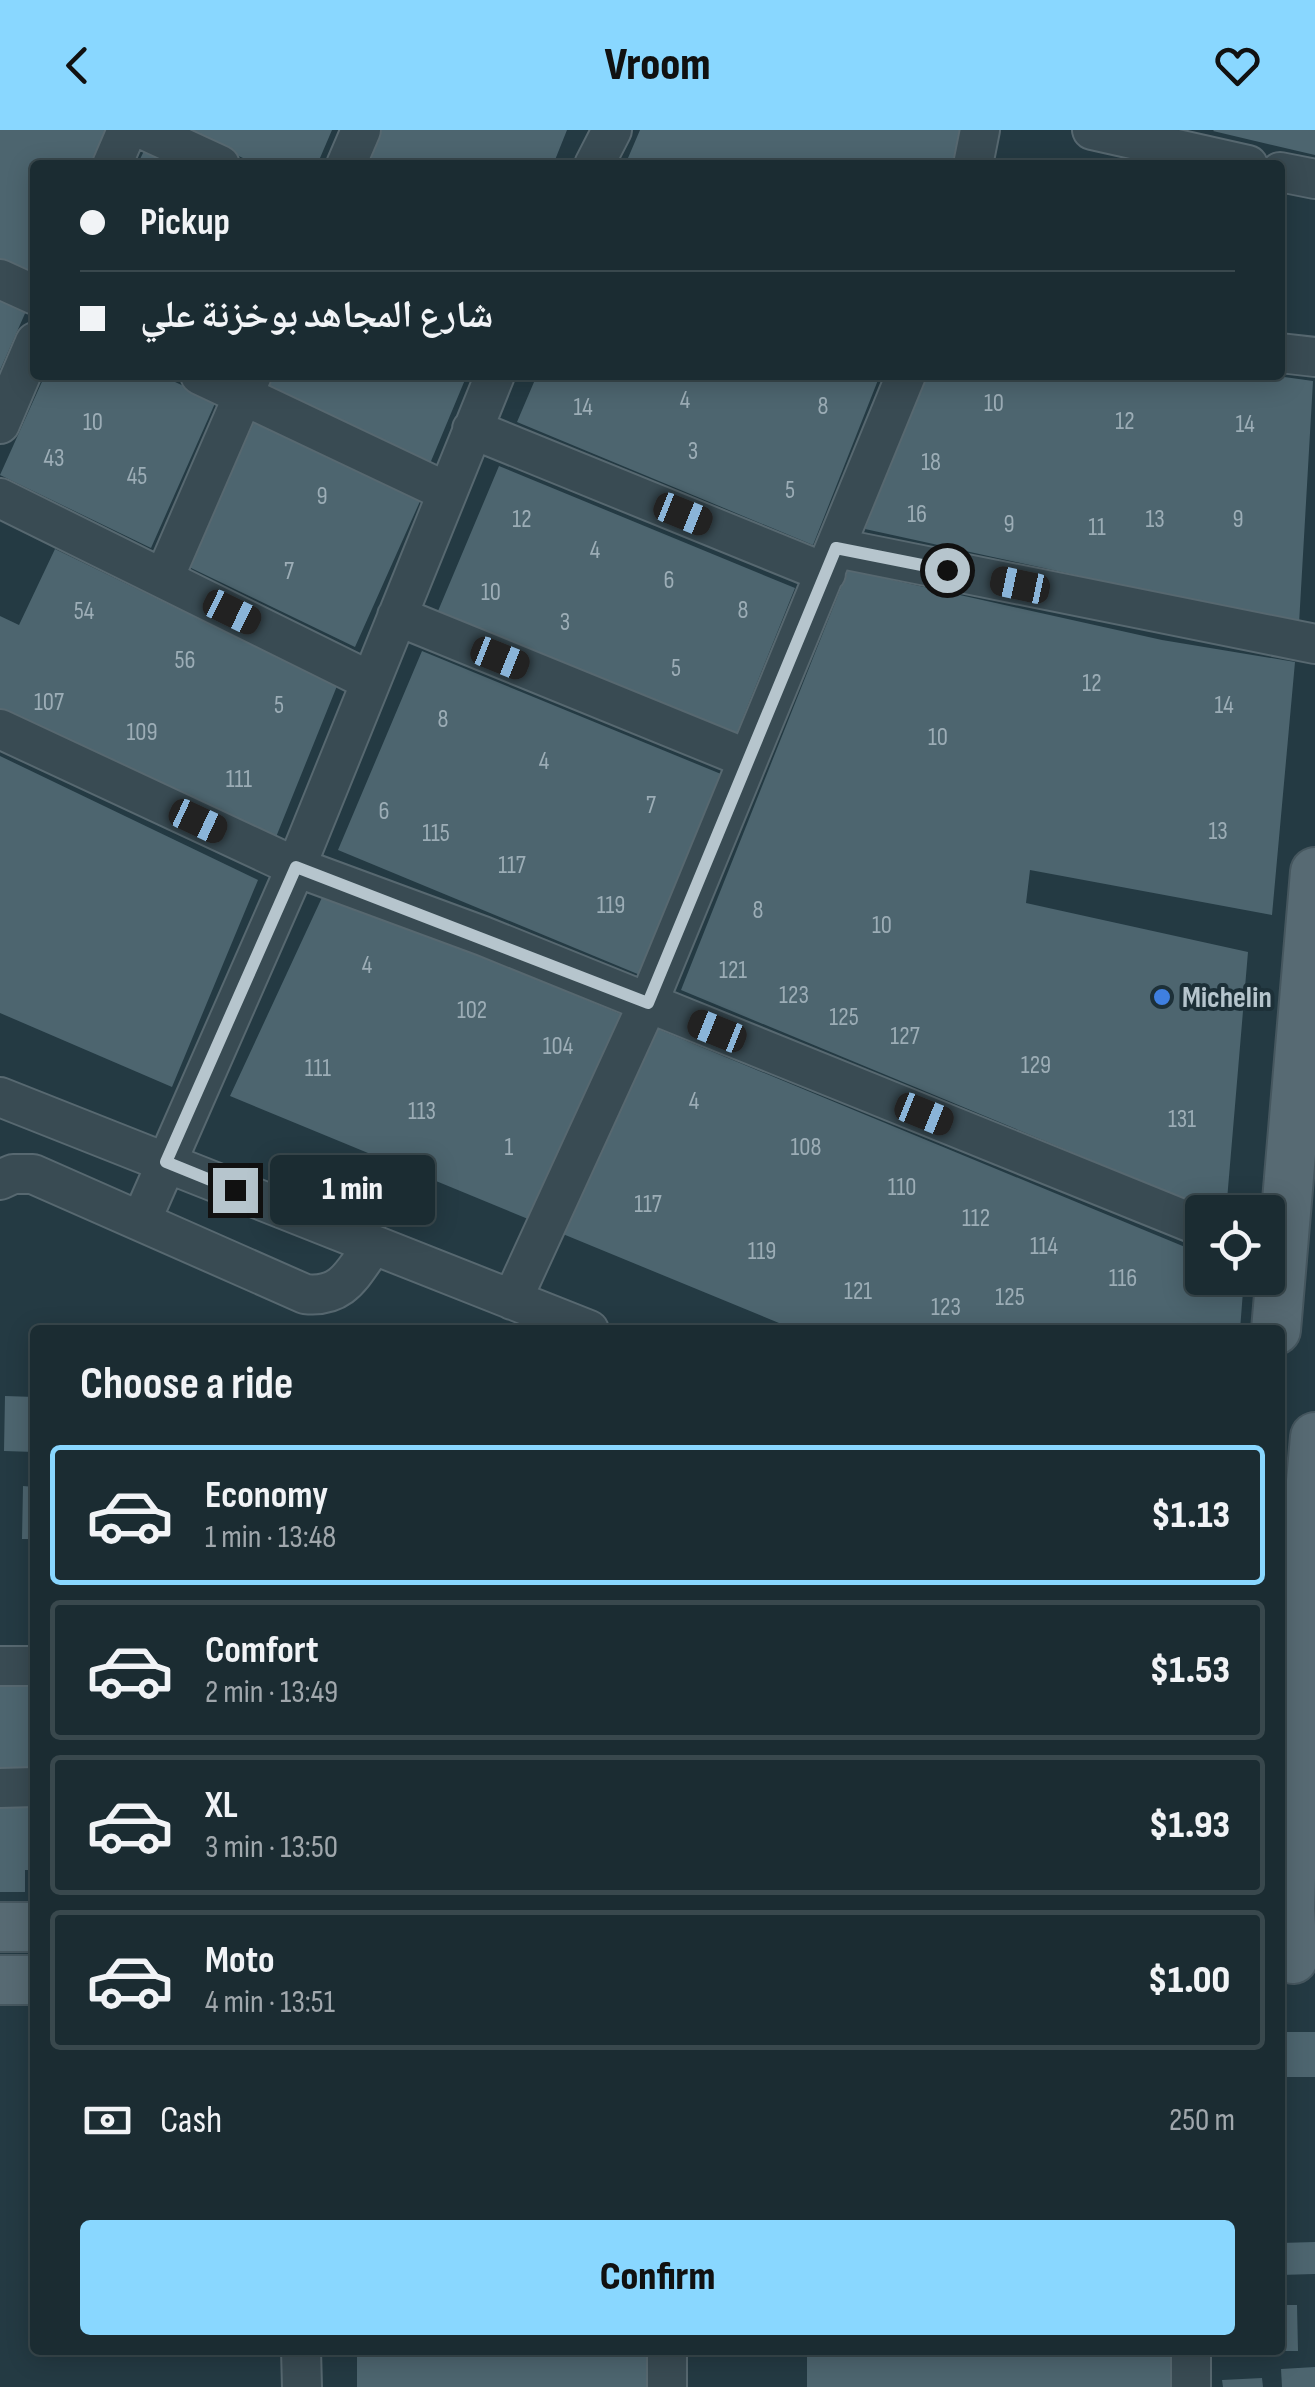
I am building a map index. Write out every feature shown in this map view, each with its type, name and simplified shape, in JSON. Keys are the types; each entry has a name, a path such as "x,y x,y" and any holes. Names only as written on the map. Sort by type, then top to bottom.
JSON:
{"main road":[{"path":"1282,1195 1315,872"},
{"path":"1276,1295 1276,1325"},
{"path":"1296,1959 1290,1599 1315,1437"},
{"path":"0,1927 30,1926"},
{"path":"0,1980 30,1980"}],"street":[{"path":"114,160 127,130"},
{"path":"144,130 209,160"},
{"path":"348,160 362,130"},
{"path":"597,160 612,130"},
{"path":"974,160 980,130"},
{"path":"1092,130 1153,137 1231,160"},
{"path":"1285,173 1315,179"},
{"path":"0,279 30,293"},
{"path":"1285,353 1315,357"},
{"path":"0,424 30,354"},
{"path":"141,1221 296,867 493,380"},
{"path":"512,1300 648,1003 904,380"},
{"path":"164,578 248,385 447,492"},
{"path":"472,429 831,561 1315,644"},
{"path":"0,498 370,680"},
{"path":"396,616 748,758"},
{"path":"0,729 296,867 648,1003 1185,1220"},
{"path":"0,1097 576,1325"},
{"path":"0,1180 13,1174 34,1174 305,1294 330,1294 341,1287 372,1247"},
{"path":"0,1666 30,1666"},
{"path":"0,1788 30,1787"},
{"path":"301,2355 302,2387"},
{"path":"667,2355 667,2387"},
{"path":"1191,2355 1191,2387"}],"building":[{"path":"0,130 106,130 92,160 30,160 30,278 0,264"},
{"path":"182,130 332,130 319,160 247,160"},
{"path":"379,130 567,130 555,160 366,160"},
{"path":"640,130 963,130 959,160 627,160"},
{"path":"1315,130 1315,155 1213,131"},
{"path":"144,151 163,160 140,160"},
{"path":"0,297 27,309 0,370"},
{"path":"1285,377 1313,381 1299,624 865,529 924,380"},
{"path":"43,380 171,380 216,401 151,548 0,475"},
{"path":"272,380 465,380 429,466 267,390"},
{"path":"535,380 878,380 813,545 517,422"},
{"path":"255,420 421,499 355,647 189,567"},
{"path":"499,466 795,588 736,735 438,611"},
{"path":"55,549 337,686 274,842 0,710 0,616 19,625"},
{"path":"848,570 1162,640 1295,662 1272,915 1030,870 1026,903 1248,952 1227,1195 1185,1195 1185,1199 681,990"},
{"path":"422,651 721,774 640,975 338,850"},
{"path":"0,756 258,880 172,1087 0,1013"},
{"path":"325,891 623,1015 528,1219 230,1096"},
{"path":"653,1027 1185,1247 1185,1295 1243,1295 1240,1325 784,1325 558,1232"},
{"path":"5,1396 30,1397 30,1452 4,1451"},
{"path":"23,1486 30,1487 30,1539 22,1539"},
{"path":"0,1682 30,1682 30,1774 0,1774"},
{"path":"0,1806 30,1806 30,1870 25,1870 25,1892 0,1892"},
{"path":"1285,2032 1315,2032 1315,2077 1285,2077"},
{"path":"1315,2242 1315,2274 1285,2275 1285,2243"},
{"path":"1285,2305 1297,2305 1298,2351 1285,2351"},
{"path":"357,2355 646,2355 646,2387 357,2387"},
{"path":"807,2355 1172,2355 1172,2387 807,2387"},
{"path":"1315,2367 1315,2387 1282,2387 1281,2369"},
{"path":"1262,2378 1263,2387 1223,2387 1222,2380"}],"place":[{"name":"Michelin","path":"1162,997"}],"route":[{"path":"235,1190 166,1162 296,867 483,936 648,1003 836,548 947,570"}]}
